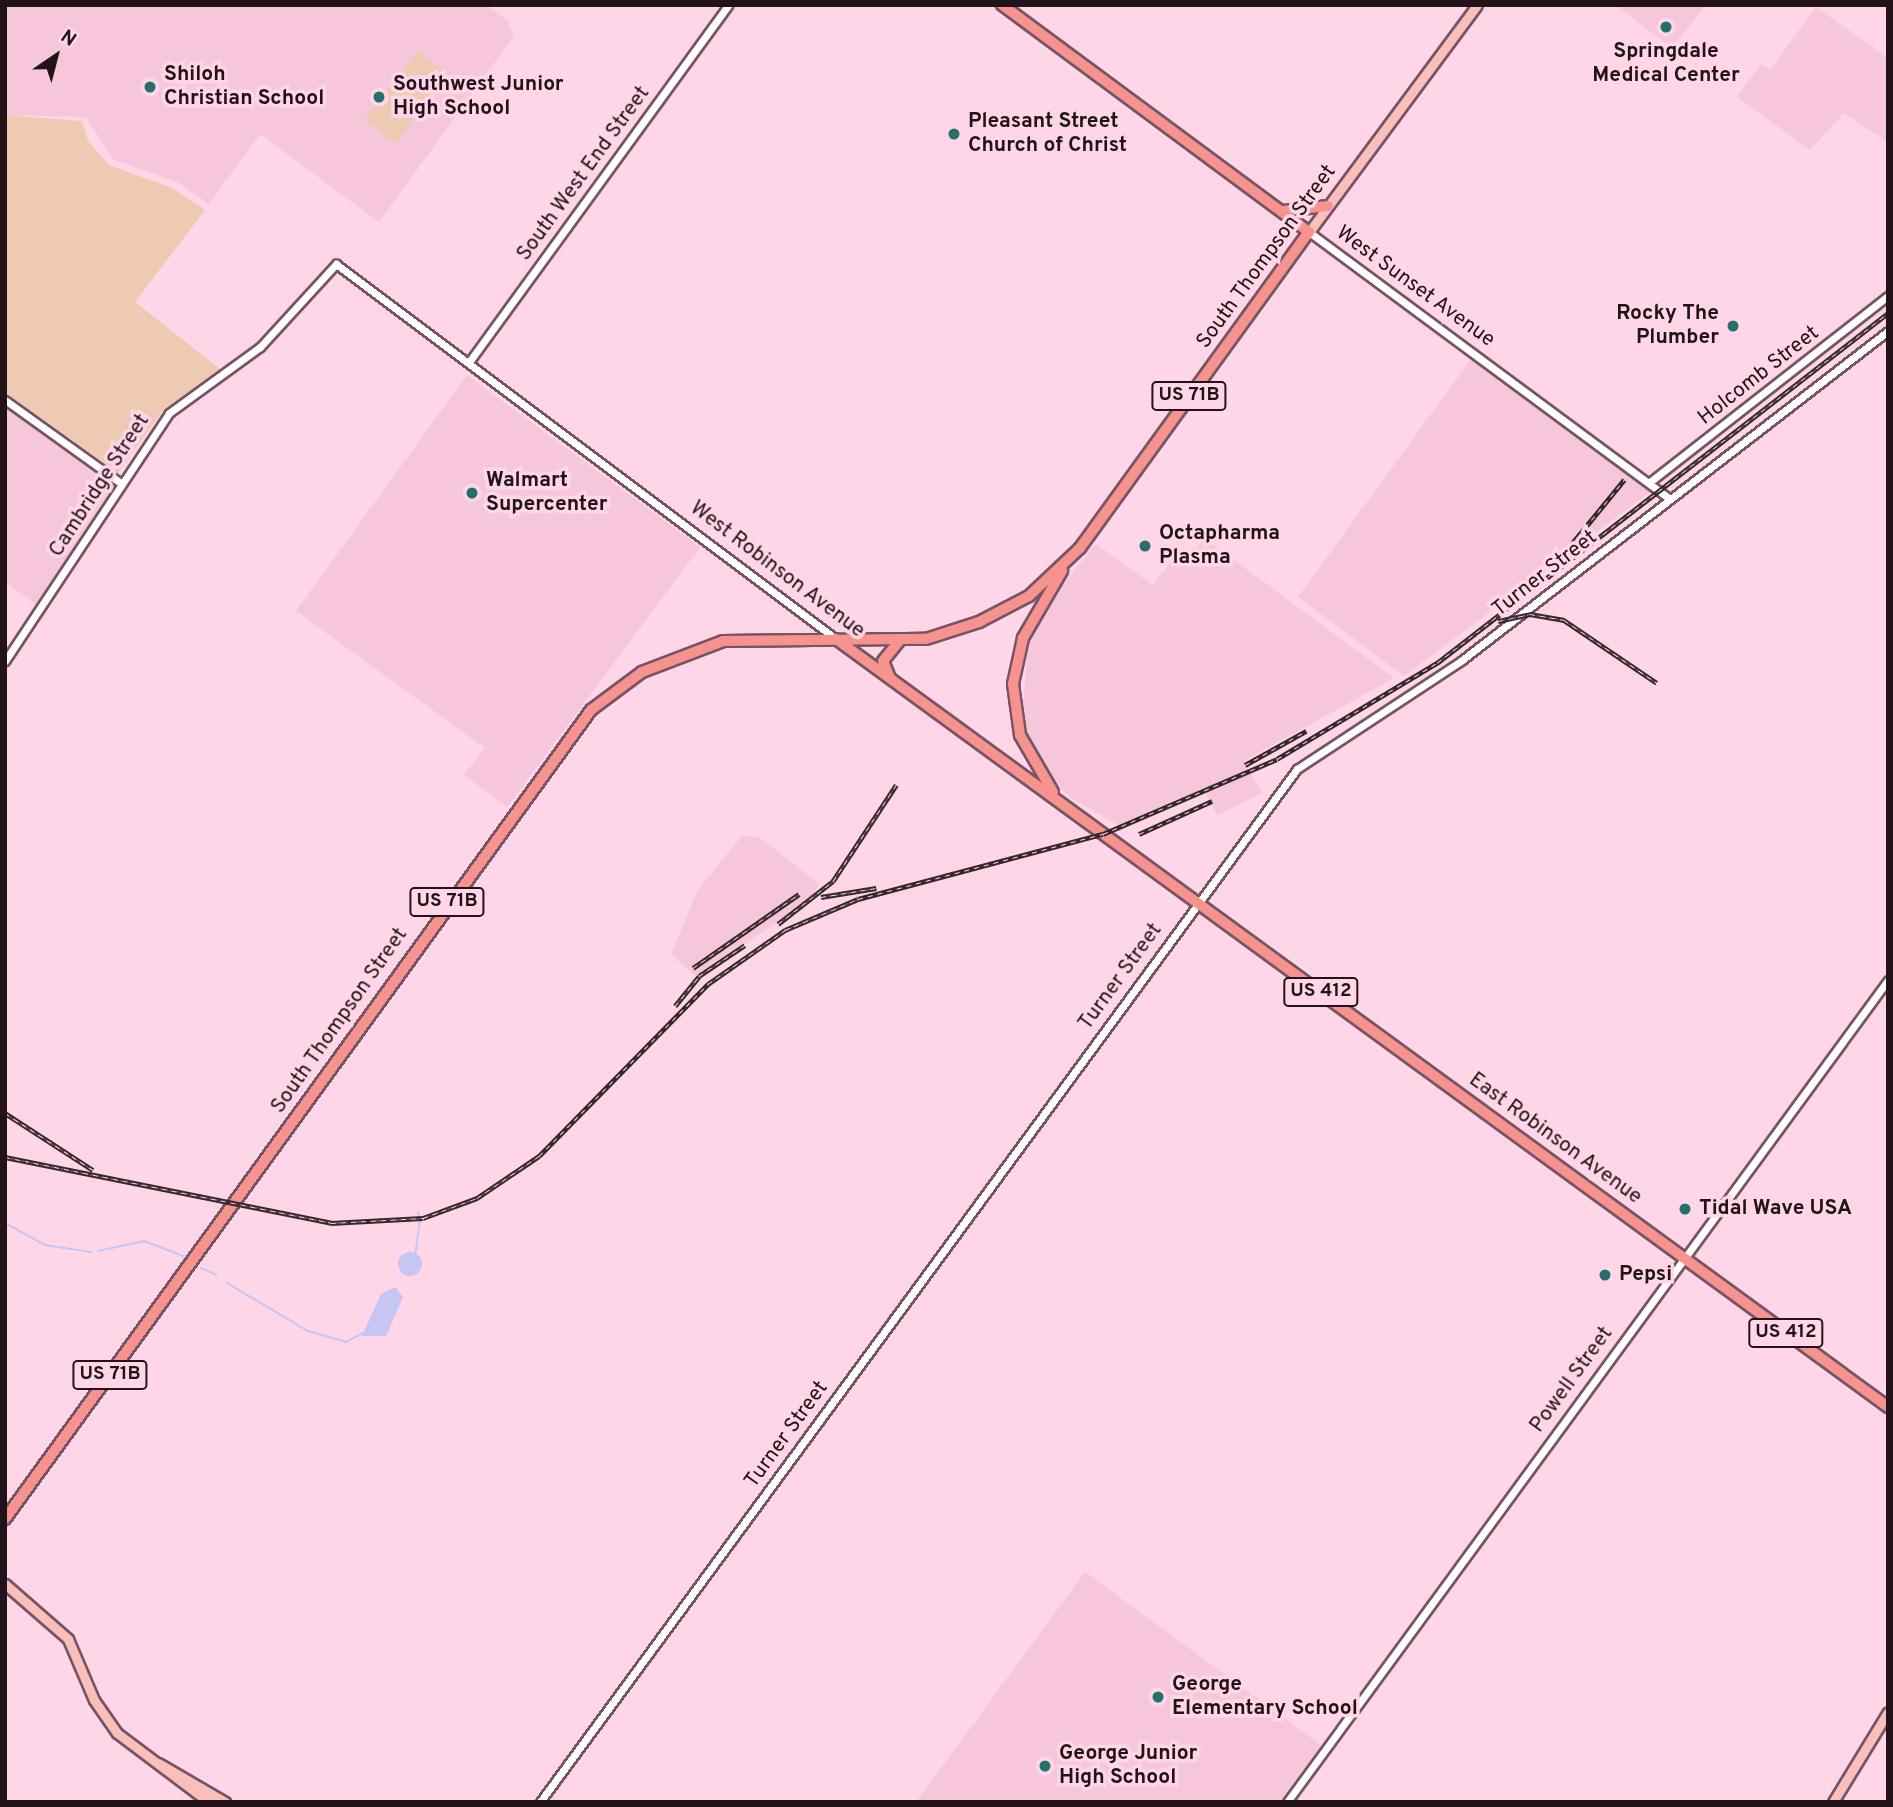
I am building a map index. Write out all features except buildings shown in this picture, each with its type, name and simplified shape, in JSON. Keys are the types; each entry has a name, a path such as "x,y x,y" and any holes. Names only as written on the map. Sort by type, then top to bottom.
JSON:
{"highway":[{"name":"West Sunset Avenue","path":"1002,5 1309,233"},
{"path":"1279,210 1328,206"},
{"name":"South Thompson Street","path":"5,1519 569,733 624,684 693,649 758,636 899,641 979,622 1029,596 1070,559 1309,233"},
{"name":"US 412","path":"1066,807 1027,754 1013,684 1035,613 1070,559"},
{"path":"1029,596 1035,613"},
{"name":"West Robinson Avenue","path":"836,639 1198,902"},
{"path":"894,683 883,661 899,641"},
{"path":"1015,770 1027,754"},
{"name":"East Robinson Avenue","path":"1198,902 1888,1407"}],"main road":[{"name":"South Thompson Street","path":"1309,233 1477,5"},
{"path":"5,1584 55,1623 104,1718 209,1802"},
{"path":"1833,1802 1888,1712"},
{"path":"158,1763 225,1802"}],"street":[{"name":"South West End Street","path":"469,362 728,5"},
{"name":"West Sunset Avenue","path":"1309,233 1651,481 1670,499"},
{"name":"West Robinson Avenue","path":"336,264 836,639"},
{"name":"Cambridge Street","path":"5,661 119,482 175,407 260,347 336,264"},
{"name":"Holcomb Street","path":"1651,481 1888,296"},
{"name":"Turner Street","path":"540,1802 1198,902 1305,761 1429,684 1888,331"},
{"path":"5,400 119,482"},
{"name":"Powell Street","path":"1287,1802 1888,980"}],"shaded area":[{"path":"5,5 486,5 507,20 514,36 379,222 260,134 209,204 179,183 113,159 86,117 5,115"},
{"name":"Springdale Medical Center","path":"1615,5 1706,5 1672,48"},
{"path":"1816,7 1888,58 1886,141 1844,113 1810,150 1737,97 1761,64 1770,70"},
{"path":"418,51 449,75 395,144 364,120"},
{"path":"5,115 82,121 88,141 109,165 172,188 205,210 135,302 220,369 164,409 118,473 5,392"},
{"path":"1471,359 1654,489 1404,676 1298,597"},
{"path":"467,375 700,547 507,807 464,775 485,748 296,611"},
{"path":"5,400 119,482 41,608 5,582"},
{"path":"1204,538 1394,678 1244,761 1262,793 1217,815 1203,788 1118,825 1071,798 1038,764 1022,721 1028,645 1051,599 1096,544 1153,585 1179,551 1189,558"},
{"path":"742,836 759,837 819,884 809,901 696,976 671,954 698,890"},
{"name":"George Elementary School","path":"1085,1572 1321,1745 1280,1802 916,1802"}],"water":[{"path":"410,1252 419,1255 422,1264 419,1273 410,1276 401,1273 398,1264 401,1255"},
{"path":"395,1287 403,1297 386,1336 362,1336 381,1294"}],"waterway":[{"path":"418,1212 419,1216"},
{"path":"415,1256 420,1220"},
{"path":"5,1223 45,1245 90,1252"},
{"path":"98,1251 144,1241 186,1257"},
{"path":"201,1268 217,1275"},
{"path":"227,1283 308,1331 346,1342 363,1333"}],"railway":[{"path":"5,1157 331,1223 423,1218 477,1198 539,1156 708,984 785,930 858,899 1103,834 1277,759 1437,663 1888,313"},
{"path":"1566,551 1624,480"},
{"path":"1498,621 1530,614 1564,620 1657,683"},
{"path":"1245,765 1306,731"},
{"path":"778,924 833,881 896,785"},
{"path":"1139,834 1212,801"},
{"path":"821,897 876,888"},
{"path":"693,968 799,894"},
{"path":"675,1006 699,976 745,945"},
{"path":"5,1113 93,1170"}],"place":[{"name":"Springdale Medical Center","path":"1666,27"},
{"name":"Shiloh Christian School","path":"150,87"},
{"name":"Southwest Junior High School","path":"379,97"},
{"name":"Pleasant Street Church of Christ","path":"954,134"},
{"name":"Rocky The Plumber","path":"1733,326"},
{"name":"Walmart Supercenter","path":"472,493"},
{"name":"Octapharma Plasma","path":"1145,546"},
{"name":"Tidal Wave USA","path":"1685,1209"},
{"name":"Pepsi","path":"1605,1275"},
{"name":"George Elementary School","path":"1158,1697"},
{"name":"George Junior High School","path":"1045,1766"}]}
